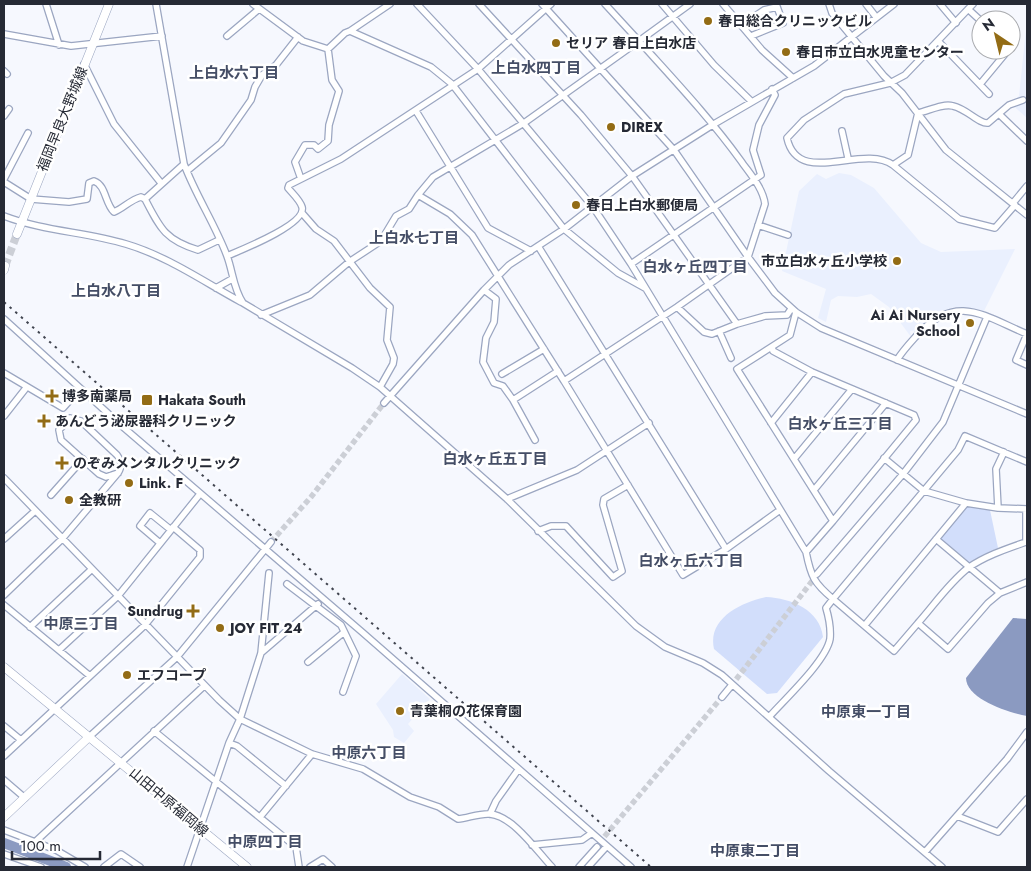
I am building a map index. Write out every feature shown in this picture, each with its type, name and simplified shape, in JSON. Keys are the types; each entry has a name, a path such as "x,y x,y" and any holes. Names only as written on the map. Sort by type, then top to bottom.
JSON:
{"main road":[{"name":"福岡早良大野城線","path":"17,234 109,4"},
{"path":"4,667 90,738 4,817"},
{"name":"山田中原福岡線","path":"90,738 247,867"}],"street":[{"path":"46,4 60,45"},
{"path":"156,4 184,164 227,256 236,293 243,303"},
{"path":"253,4 311,46 328,49"},
{"path":"328,49 345,33 390,4"},
{"path":"417,4 478,69 593,207 631,264 806,552 811,575 816,585 894,651 957,578 970,567 998,552 1026,542 1027,509 998,508 966,503 924,491 884,458"},
{"path":"479,4 632,176 675,234 737,324"},
{"path":"564,380 677,307 748,257 765,204 764,196 755,180 714,124 605,4"},
{"path":"662,4 714,65 751,101"},
{"path":"261,315 310,295 349,262 380,241 396,216 408,209 433,177 524,123 690,4"},
{"path":"723,4 762,50 793,78"},
{"path":"829,4 832,13 918,114 946,150 1027,215"},
{"path":"866,4 876,17"},
{"path":"384,404 484,290 498,276 531,250 564,229 632,176 751,101 814,66 894,4"},
{"path":"940,4 956,23"},
{"path":"973,4 905,75 890,82 844,94 804,120 787,138 788,145 804,161 815,164 848,158 884,158 959,219 995,228 1027,186"},
{"path":"227,256 270,237 298,219 302,213 302,207 288,188 301,179 341,159 478,69 512,40 546,5 600,69 674,150 748,257 775,293 793,311 821,328 1027,414"},
{"path":"742,25 764,10 777,6 783,23 751,36"},
{"path":"227,36 259,9"},
{"path":"968,9 971,12"},
{"path":"350,31 431,66 453,85 564,229 618,273 645,288"},
{"path":"4,34 71,46 93,42 162,36"},
{"path":"187,171 221,143 251,100 255,86 262,75 276,65 298,37"},
{"path":"938,41 989,94"},
{"path":"301,179 295,162 299,151 305,145 314,145 318,149 328,141 329,125 339,91 332,80 328,49"},
{"path":"981,84 999,60"},
{"path":"84,64 114,124 161,183"},
{"path":"631,264 761,175 753,150 759,125 775,95 772,89"},
{"path":"918,114 946,105 953,106 970,112 984,124 1009,105 1023,100"},
{"path":"4,116 9,110"},
{"path":"416,111 421,124 434,139 488,228 531,250"},
{"path":"893,165 908,155 918,114"},
{"path":"998,114 1027,141"},
{"path":"842,131 848,158"},
{"path":"28,133 4,180 31,199 69,202 87,199 89,183 94,181 102,188 110,208 114,212 120,210 130,200 140,196 145,198 162,232 175,240 198,250 219,240"},
{"path":"145,198 184,164"},
{"path":"418,195 450,214 472,234 684,575 726,549 780,510"},
{"path":"302,213 316,229 334,241 370,288 390,307 387,340 394,358 393,364 380,387"},
{"path":"4,216 21,222 126,244 168,261 243,303 352,368 380,387 507,499 652,639 722,675 942,867"},
{"path":"758,226 788,235"},
{"path":"538,246 726,549"},
{"path":"216,288 232,279"},
{"path":"484,290 496,299 494,322 486,338 483,362 494,383 503,386 513,400 535,440"},
{"path":"677,307 704,332 712,334 765,316 787,315 793,311"},
{"path":"897,360 902,351 932,319 943,313 955,310 968,310 1027,334 1016,360 1027,365"},
{"path":"793,311 790,335 737,369 833,521"},
{"path":"817,574 903,474 943,422 960,386 987,317"},
{"path":"4,319 80,389 200,494 266,549 631,867"},
{"path":"719,331 731,358"},
{"path":"772,347 773,351 812,372 914,415 916,420 806,552"},
{"path":"502,374 544,348"},
{"path":"513,400 558,372"},
{"path":"772,424 812,372"},
{"path":"4,373 26,388 63,408 80,389"},
{"path":"4,416 26,388"},
{"path":"794,459 852,389"},
{"path":"814,490 886,403"},
{"path":"4,595 62,539 118,473 121,467 121,460 117,455 81,421 70,418 59,430 61,440 99,474 102,479 101,493"},
{"path":"507,499 577,470 608,452 649,423"},
{"path":"769,718 823,656 830,640 830,624 826,608 958,450 965,436 1027,462"},
{"path":"998,508 996,469 1004,452"},
{"path":"51,495 83,459"},
{"path":"99,474 106,477 118,473"},
{"path":"5,481 204,686 240,719 312,754 363,770 410,797 439,807 458,819 490,814 511,823 552,867"},
{"path":"538,531 551,526 566,526 613,576 622,571 602,505 604,499 628,485"},
{"path":"59,650 118,596 200,494"},
{"path":"865,625 966,503"},
{"path":"4,539 35,511"},
{"path":"4,756 145,625 201,554 172,528 150,514 140,526 160,543"},
{"path":"936,539 1000,593"},
{"path":"90,738 177,657 271,542"},
{"path":"30,626 92,570"},
{"path":"187,867 229,743 240,719 261,653 269,573"},
{"path":"918,623 948,649 988,603 1000,593 1027,582"},
{"path":"286,584 308,602 317,605 340,625 356,656 343,692"},
{"path":"261,653 322,599"},
{"path":"4,605 90,676"},
{"path":"308,662 343,633"},
{"path":"35,842 204,686"},
{"path":"722,698 731,686"},
{"path":"4,726 21,740"},
{"path":"154,731 296,847 299,867"},
{"path":"925,852 1007,759 1027,732"},
{"path":"229,743 236,746 286,786"},
{"path":"260,817 312,754"},
{"path":"490,814 518,770"},
{"path":"4,780 25,798"},
{"path":"957,816 998,832 1027,799"},
{"path":"4,830 56,850 85,867"},
{"path":"532,845 582,840 592,833"},
{"path":"588,867 607,846"},
{"path":"579,867 597,847"},
{"path":"4,854 29,865 42,867"},
{"path":"104,867 121,854 140,867"},
{"path":"310,867 324,859 332,867"}],"shaded area":[{"path":"1027,20 1027,118 1010,103 1019,96"},
{"name":"市立白水ヶ丘小学校","path":"839,173 851,175 874,188 921,243 941,252 1015,249 983,313 955,307 941,311 932,316 919,330 910,331 911,337 889,307 871,294 857,297 838,296 831,300 826,322 818,318 826,289 782,271 799,191 817,174 826,179"},
{"path":"968,506 990,510 998,548 968,563 940,539"},
{"path":"766,597 785,600 803,607 816,620 821,628 823,637 777,693 767,694 714,649 713,638 716,628 728,613 737,607"},
{"path":"1013,618 1027,619 1027,716 990,704 973,692 968,686 966,678"},
{"name":"青葉桐の花保育園","path":"402,674 430,699 408,724 414,731 404,743 394,737 393,730 376,704"}],"waterway":[{"path":"4,843 66,867"}],"tunnel":[{"path":"5,266 17,234"},
{"path":"271,542 311,497 384,403"},
{"path":"731,686 816,576"},
{"path":"599,843 722,697"}],"railway":[{"path":"4,302 651,867"}],"place":[{"name":"春日総合クリニックビル","path":"708,21"},
{"name":"セリア 春日上白水店","path":"556,43"},
{"name":"春日市立白水児童センター","path":"786,52"},
{"name":"DIREX","path":"611,127"},
{"name":"春日上白水郵便局","path":"576,205"},
{"name":"市立白水ヶ丘小学校","path":"897,261"},
{"name":"Ai Ai Nursery School","path":"970,323"},
{"name":"博多南薬局","path":"52,396"},
{"name":"Hakata South","path":"147,400"},
{"name":"あんどう泌尿器科クリニック","path":"44,421"},
{"name":"のぞみメンタルクリニック","path":"62,463"},
{"name":"Link. F","path":"129,483"},
{"name":"全教研","path":"69,500"},
{"name":"Sundrug","path":"193,611"},
{"name":"JOY FIT 24","path":"220,628"},
{"name":"エフコープ","path":"127,675"},
{"name":"青葉桐の花保育園","path":"400,711"}],"district":[{"name":"上白水四丁目","path":"536,68"},
{"name":"上白水六丁目","path":"234,73"},
{"name":"上白水七丁目","path":"414,238"},
{"name":"白水ヶ丘四丁目","path":"695,267"},
{"name":"上白水八丁目","path":"116,291"},
{"name":"白水ヶ丘三丁目","path":"840,424"},
{"name":"白水ヶ丘五丁目","path":"495,459"},
{"name":"白水ヶ丘六丁目","path":"691,561"},
{"name":"中原三丁目","path":"81,624"},
{"name":"中原東一丁目","path":"866,712"},
{"name":"中原六丁目","path":"369,753"},
{"name":"中原四丁目","path":"265,842"},
{"name":"中原東二丁目","path":"755,851"}]}
